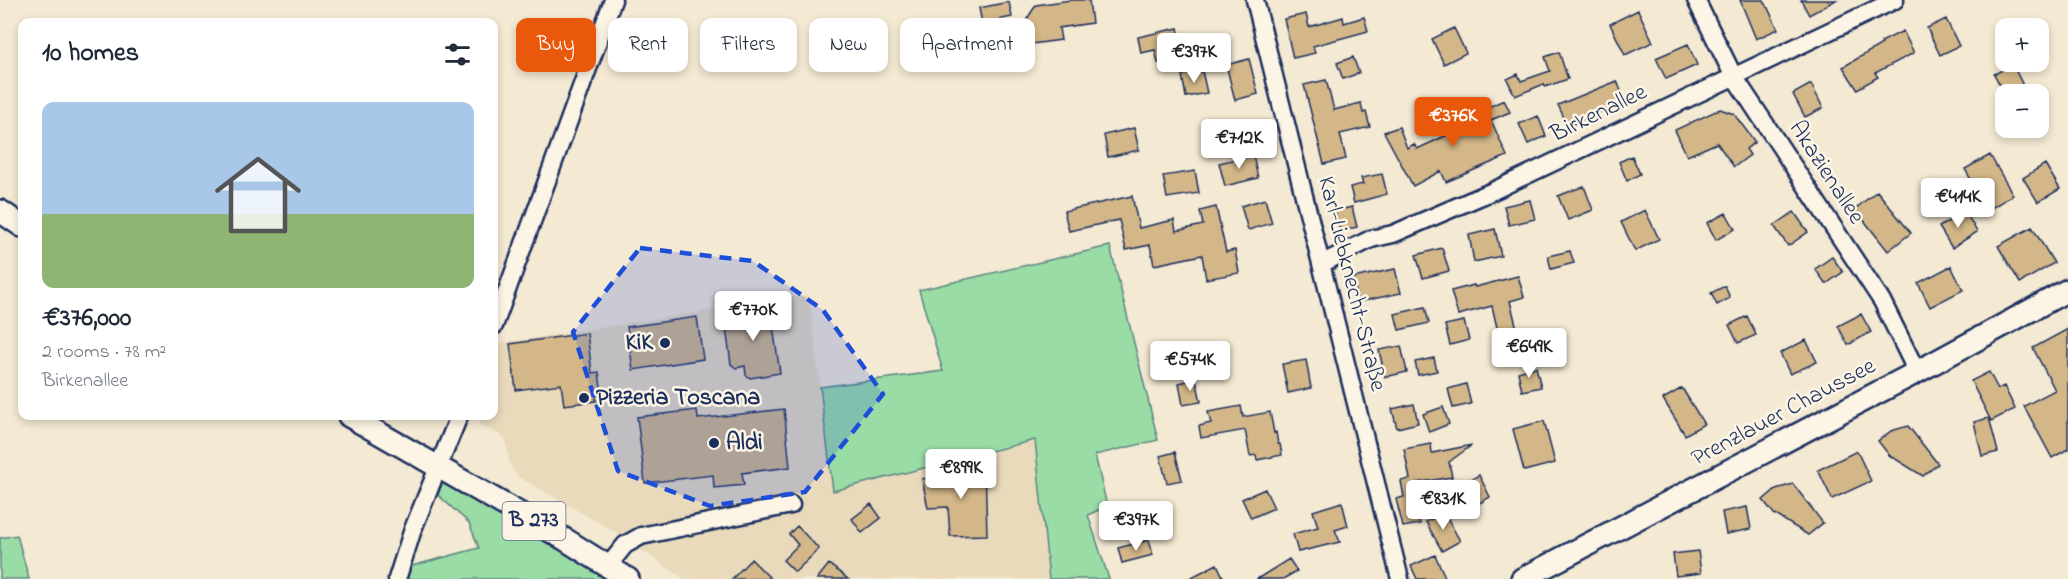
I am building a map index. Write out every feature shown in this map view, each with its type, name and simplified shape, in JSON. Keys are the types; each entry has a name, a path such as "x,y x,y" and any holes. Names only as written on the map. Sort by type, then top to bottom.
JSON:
{"main road":[{"path":"0,211 18,223"},
{"name":"Prenzlauer Chaussee","path":"1522,579 1917,372 2068,290"},
{"name":"B 273","path":"356,420 628,579"}],"street":[{"path":"498,315 613,0"},
{"name":"Karl-Liebknecht-Straße","path":"1255,0 1400,579"},
{"name":"Akazienallee","path":"1696,0 1733,75 1882,301 1917,372"},
{"name":"Birkenallee","path":"1321,264 1371,239 1393,234 1493,191 1895,0"},
{"path":"397,579 413,530 457,420"},
{"path":"608,566 625,545 641,536 791,505"}],"highlighted area":[{"path":"640,248 753,261 823,310 883,394 805,492 710,506 618,471 573,332"}],"shaded area":[{"path":"809,295 833,491 1035,440 1049,579 684,579 615,532 517,476 510,466 505,438 479,424 481,420 498,420 498,343"}],"green space":[{"path":"1110,246 1158,440 1095,455 1107,506 1088,515 1109,579 1049,579 1035,440 833,491 820,387 943,371 919,290"},
{"path":"444,479 576,555 611,579 407,579 412,566 479,548 469,523 438,495"},
{"path":"17,535 29,579 0,579 0,538"}],"building":[{"path":"1089,0 1092,23 1059,28 1061,40 1035,44 1035,18 1028,18 1036,5"},
{"path":"1740,0 1764,0 1778,29 1756,39"},
{"path":"1801,0 1836,0 1809,15"},
{"path":"1009,2 1012,17 981,18 979,8"},
{"path":"1638,10 1653,42 1625,55 1610,24"},
{"path":"1306,14 1309,27 1343,17 1344,23 1364,17 1368,31 1313,46 1315,53 1293,58 1284,19"},
{"path":"1946,19 1959,46 1940,55 1927,28"},
{"path":"1178,28 1184,57 1158,63 1155,50 1141,53 1138,37"},
{"path":"1454,28 1466,53 1444,64 1432,39"},
{"path":"1903,31 1914,53 1875,73 1878,77 1857,89 1843,67 1882,44 1881,42"},
{"path":"1688,44 1697,65 1666,79 1656,58"},
{"path":"1559,52 1568,79 1545,87 1544,84 1515,96 1507,79 1518,74 1521,81 1550,71 1545,57"},
{"path":"1353,57 1359,73 1343,79 1337,63"},
{"path":"1249,59 1258,94 1235,100 1226,65"},
{"path":"1202,71 1207,93 1186,97 1182,75"},
{"path":"2016,72 2022,84 2000,84 1994,74"},
{"path":"1326,80 1334,110 1361,103 1370,127 1340,134 1346,159 1324,164 1304,85"},
{"path":"1617,81 1625,101 1568,126 1558,105"},
{"path":"1811,84 1823,108 1805,117 1793,94"},
{"path":"1504,100 1510,112 1491,120 1507,156 1446,182 1441,171 1413,186 1384,132 1399,127 1407,148 1414,144 1417,149 1458,130 1455,122"},
{"path":"1720,109 1734,114 1755,142 1746,149 1750,155 1734,167 1717,143 1687,156 1675,130"},
{"path":"1538,116 1546,136 1528,144 1519,124"},
{"path":"1134,128 1139,150 1108,157 1104,135"},
{"path":"1253,155 1258,178 1225,186 1219,163"},
{"path":"1990,155 2013,195 1988,210 1965,169"},
{"path":"1632,156 1640,174 1627,181 1619,162"},
{"path":"2045,164 2060,189 2038,202 2023,178"},
{"path":"1195,171 1199,193 1167,198 1163,176"},
{"path":"1382,174 1387,194 1354,203 1350,187 1363,184 1361,178"},
{"path":"1584,186 1593,210 1568,220 1558,196"},
{"path":"1877,191 1911,233 1888,251 1855,209"},
{"path":"1132,196 1139,228 1174,220 1176,231 1203,225 1200,211 1216,207 1226,252 1235,250 1239,273 1206,279 1202,255 1154,265 1150,245 1126,250 1119,220 1069,231 1064,211"},
{"path":"1265,199 1272,223 1248,230 1241,206"},
{"path":"1530,200 1535,219 1509,225 1504,206"},
{"path":"1352,207 1357,227 1340,231 1335,211"},
{"path":"1645,210 1659,239 1635,251 1621,222"},
{"path":"1965,211 1977,232 1952,248 1939,227"},
{"path":"1794,212 1808,232 1788,246 1774,226"},
{"path":"1726,213 1735,229 1716,240 1707,223"},
{"path":"2032,227 2054,263 2020,283 1998,246"},
{"path":"1495,229 1501,256 1474,262 1469,235"},
{"path":"1442,248 1449,271 1423,278 1416,255"},
{"path":"1570,251 1574,263 1551,269 1548,256"},
{"path":"1832,257 1843,272 1826,284 1815,269"},
{"path":"1951,266 1963,290 1930,307 1918,283"},
{"path":"1395,269 1401,293 1358,302 1353,278"},
{"path":"1518,276 1524,297 1510,301 1520,341 1501,345 1492,306 1458,315 1451,291"},
{"path":"1725,286 1730,298 1717,305 1711,293"},
{"path":"770,307 780,373 750,378 746,375 745,366 736,368 731,364 724,313"},
{"path":"1425,307 1429,323 1399,330 1395,314"},
{"path":"1861,314 1871,332 1848,345 1838,326"},
{"path":"1747,316 1756,335 1738,343 1729,325"},
{"name":"KiK","path":"697,317 703,359 633,370 627,327"},
{"path":"1464,321 1469,340 1450,345 1445,325"},
{"path":"2068,329 2068,449 2052,458 2024,406 2055,390 2033,348"},
{"path":"587,333 592,373 599,372 602,394 596,395 596,401 564,405 561,384 516,390 510,344"},
{"path":"1806,340 1817,362 1790,374 1780,353"},
{"path":"1401,346 1407,372 1385,377 1379,350"},
{"path":"1434,358 1437,371 1418,375 1415,362"},
{"path":"1306,360 1311,388 1288,393 1282,364"},
{"path":"1536,367 1541,387 1522,391 1518,372"},
{"path":"1989,372 1998,389 2004,386 2015,409 1991,421 1971,381"},
{"path":"1196,379 1201,402 1183,405 1179,383"},
{"path":"1466,384 1471,404 1453,408 1448,389"},
{"path":"1682,388 1704,424 1685,435 1663,399"},
{"path":"1414,404 1418,423 1397,428 1392,409"},
{"path":"1241,406 1243,417 1270,412 1282,455 1257,460 1256,455 1250,456 1245,430 1201,438 1199,426 1211,423 1208,412"},
{"path":"1443,407 1449,424 1429,432 1423,414"},
{"name":"Aldi","path":"784,409 790,467 742,473 744,485 714,488 713,475 645,483 637,417 697,410 698,419"},
{"path":"1989,418 1998,452 1982,456 1974,422"},
{"path":"1544,421 1555,463 1524,471 1513,429"},
{"path":"1908,426 1938,464 1923,476 1889,455 1878,441 1891,431"},
{"path":"1431,444 1432,453 1472,445 1449,462 1452,477 1416,483 1418,494 1413,495 1420,524 1403,527 1396,499 1404,497 1401,481 1410,479 1404,449"},
{"path":"1857,451 1871,481 1832,499 1818,470"},
{"path":"1175,452 1182,480 1167,483 1160,456"},
{"path":"985,466 987,535 950,536 948,507 928,508 922,479"},
{"path":"1479,475 1490,497 1478,504 1466,482"},
{"path":"1793,484 1823,523 1808,535 1774,514 1763,500 1776,489"},
{"path":"1265,489 1274,508 1251,518 1242,499"},
{"path":"1342,502 1348,526 1335,530 1340,542 1298,552 1293,534 1318,527 1313,511"},
{"path":"871,504 881,518 862,533 852,519"},
{"path":"1161,507 1168,532 1146,538 1139,513"},
{"path":"1747,507 1751,529 1726,534 1722,512"},
{"path":"1444,512 1460,541 1442,551 1426,522"},
{"path":"797,526 819,549 795,572 783,560 798,545 789,534"},
{"path":"1149,540 1153,555 1122,563 1118,548"},
{"path":"1698,551 1701,573 1676,576 1673,554"},
{"path":"1435,555 1446,579 1417,579 1411,566"},
{"path":"751,559 771,579 732,579"},
{"path":"1289,559 1297,571 1283,579 1257,579"},
{"path":"829,564 848,579 817,579"},
{"path":"1217,564 1224,579 1188,579"}],"place":[{"name":"KiK","path":"665,343"},
{"name":"Pizzeria Toscana","path":"584,398"},
{"name":"Aldi","path":"714,443"}]}
